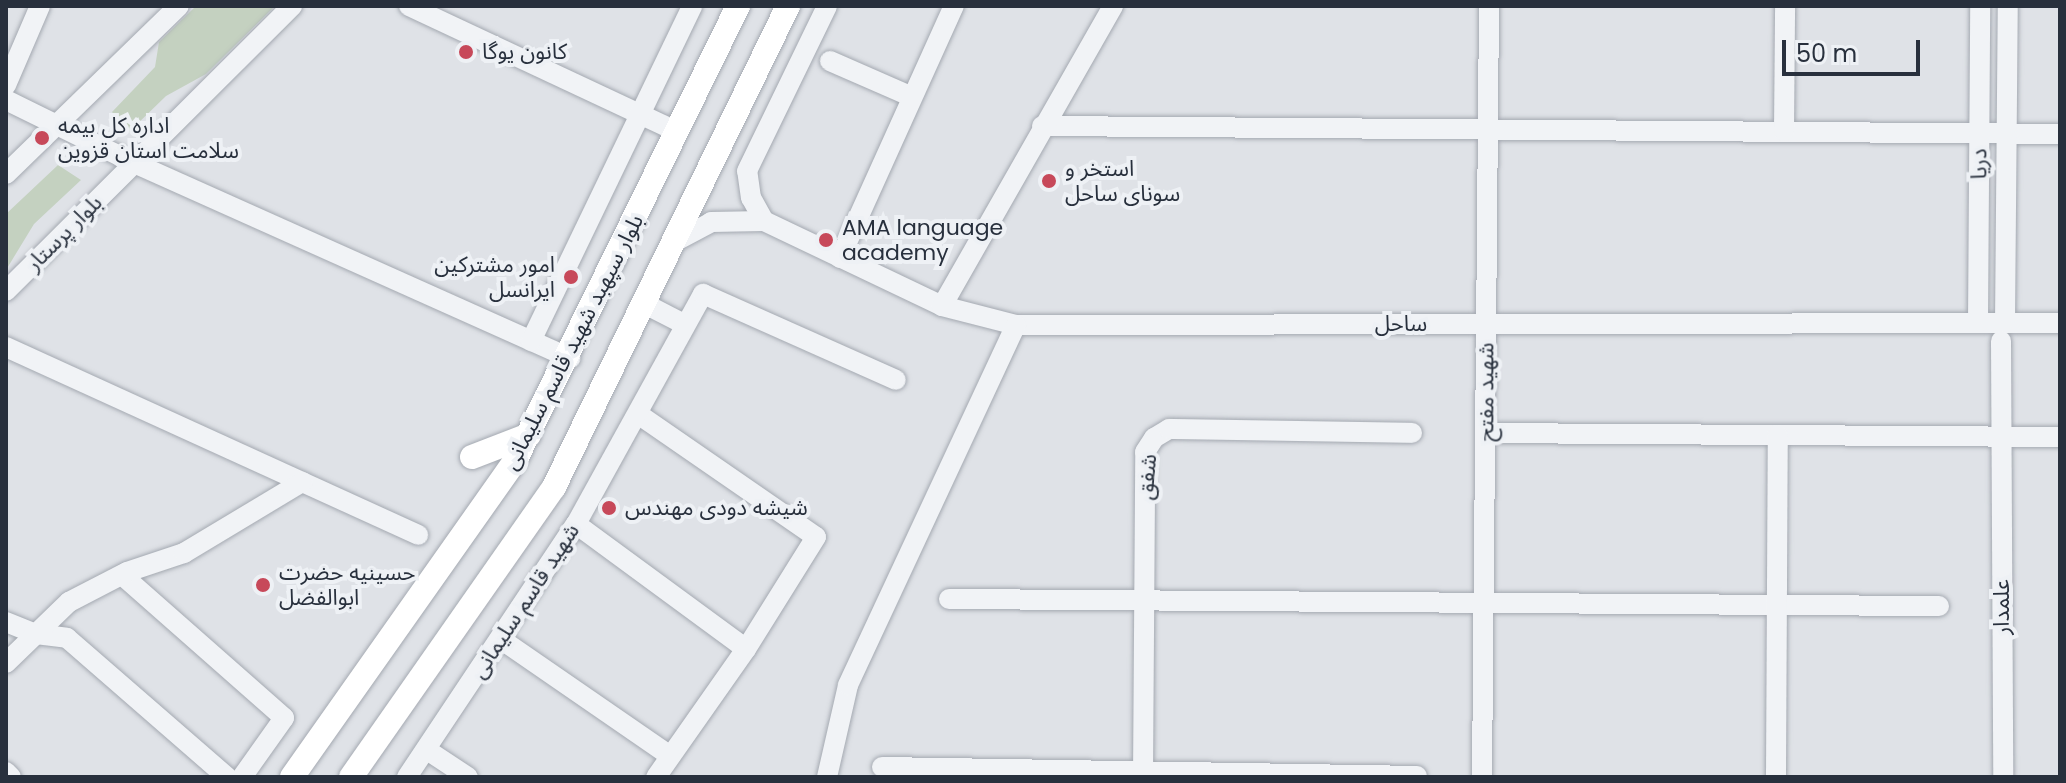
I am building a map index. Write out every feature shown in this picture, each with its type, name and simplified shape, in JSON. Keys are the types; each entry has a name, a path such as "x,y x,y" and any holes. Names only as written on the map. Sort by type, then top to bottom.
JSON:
{"main road":[{"name":"بلوار سپهبد شهید قاسم سلیمانی","path":"292,777 529,435 570,358 738,6"},
{"name":"بلوار سپهبد شهید قاسم سلیمانی","path":"351,777 554,487 788,6"},
{"path":"472,457 529,435"}],"street":[{"path":"6,85 40,6"},
{"path":"6,174 179,6"},
{"name":"بلوار پرستار","path":"6,291 292,6"},
{"path":"409,6 678,132"},
{"path":"531,341 692,6"},
{"path":"764,221 751,198 747,171 827,6"},
{"path":"840,258 910,96 954,6"},
{"path":"942,306 1113,6"},
{"name":"شهید مفتح","path":"1482,777 1489,6"},
{"path":"1784,131 1785,6"},
{"name":"دریا","path":"1978,323 1980,6"},
{"name":"دریا","path":"2001,437 2008,6"},
{"path":"830,61 910,96"},
{"path":"6,100 134,163 570,358"},
{"path":"1042,126 2060,134"},
{"name":"ساحل","path":"676,241 711,222 764,221 942,306 1016,325 1978,323 2003,332 2060,323"},
{"name":"شهید قاسم سلیمانی","path":"407,777 502,640 576,524 703,294 896,380"},
{"path":"645,304 684,324"},
{"path":"827,777 848,685 1016,325"},
{"path":"6,347 418,535"},
{"path":"638,414 816,537 746,649 656,777"},
{"name":"شفق","path":"1143,774 1145,452 1154,438 1169,429 1412,433"},
{"path":"1485,433 2060,437"},
{"path":"1776,777 1778,435"},
{"name":"علمدار","path":"2001,437 2003,777"},
{"path":"6,663 69,602 122,575 184,553 302,482"},
{"path":"576,524 746,649"},
{"path":"122,575 284,718 242,777"},
{"path":"949,599 1939,606"},
{"path":"6,622 36,634 67,638 227,777"},
{"path":"502,640 670,756"},
{"path":"427,750 468,777"},
{"path":"882,767 1143,774 1417,776"},
{"path":"6,772 11,777"}],"green space":[{"path":"196,6 275,6 206,74 166,96 129,132 112,112 155,67 159,42"},
{"path":"58,165 81,180 34,224 6,270 6,214"}],"place":[{"name":"کانون یوگا","path":"466,52"},
{"name":"اداره کل بیمه سلامت استان قزوین","path":"42,138"},
{"name":"استخر و سونای ساحل","path":"1049,181"},
{"name":"AMA language academy","path":"826,240"},
{"name":"امور مشترکین ایرانسل","path":"571,277"},
{"name":"شیشه دودی مهندس","path":"609,508"},
{"name":"حسینیه حضرت ابوالفضل","path":"263,585"}]}
